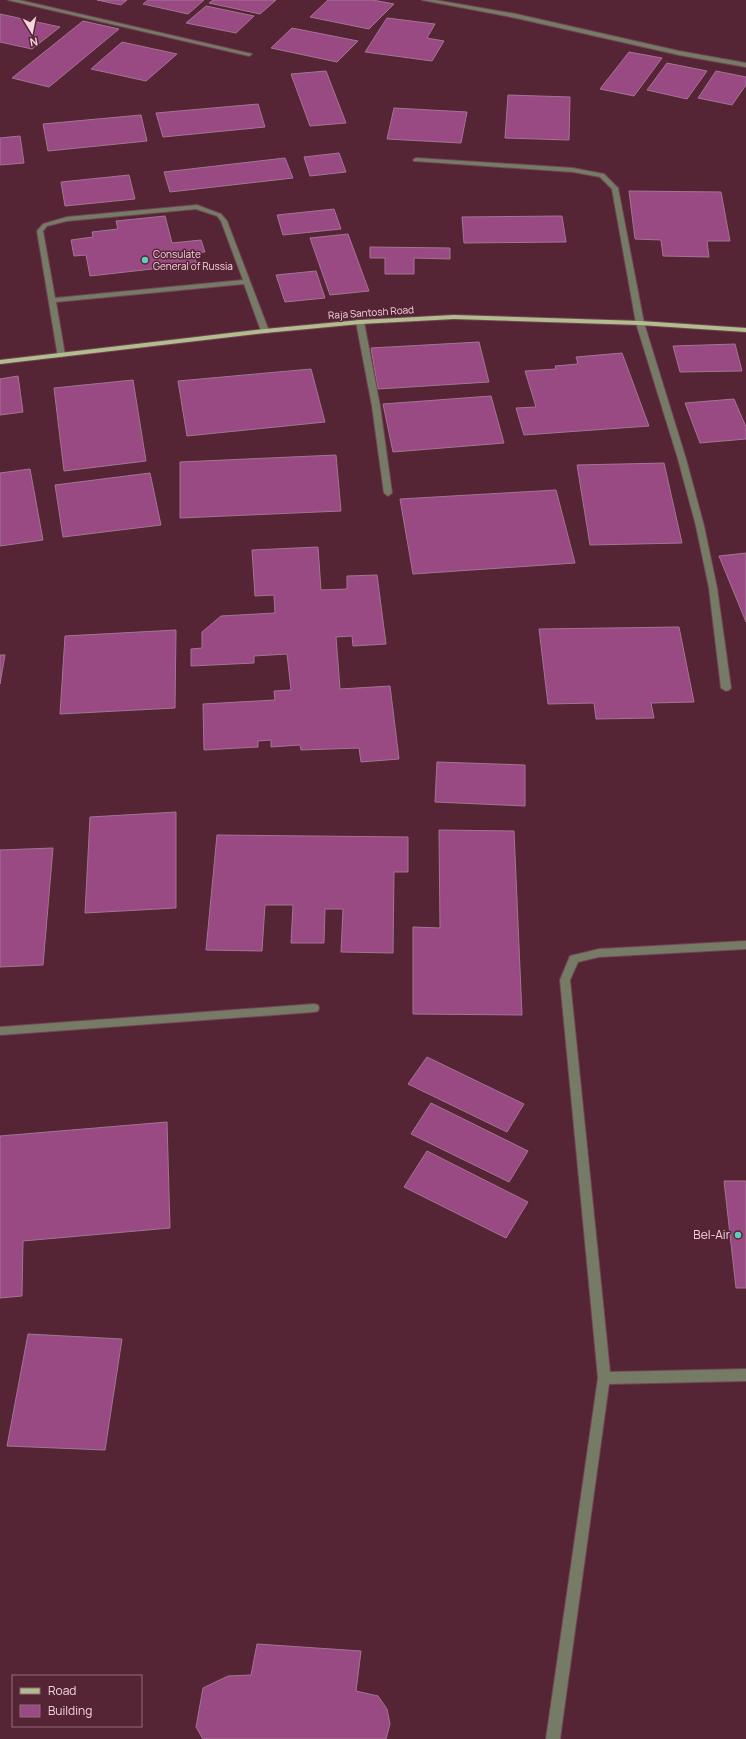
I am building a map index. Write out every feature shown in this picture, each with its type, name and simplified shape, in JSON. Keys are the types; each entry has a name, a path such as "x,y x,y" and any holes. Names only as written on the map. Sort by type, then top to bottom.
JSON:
{"main road":[{"name":"Raja Santosh Road","path":"0,362 265,331 360,322 454,317 640,324 746,330"}],"street":[{"path":"11,0 249,54"},
{"path":"425,0 516,16 671,51 746,65"},
{"path":"416,160 574,170 602,175 615,188 640,324 682,459 700,526 713,588 726,688"},
{"path":"61,355 40,231 45,225 67,219 197,207 219,215 224,221 265,331"},
{"path":"52,300 247,282"},
{"path":"360,322 376,406 388,493"},
{"path":"553,1739 604,1378 565,980 574,959 599,953 746,945"},
{"path":"0,1031 314,1008"},
{"path":"604,1378 746,1376"}],"building":[{"path":"97,0 127,0 121,5"},
{"path":"148,0 204,0 188,14 143,4"},
{"path":"213,0 276,0 260,14 209,3"},
{"path":"328,0 373,0 394,4 369,29 310,17"},
{"path":"206,6 254,16 236,33 186,23"},
{"path":"0,14 60,27 32,49 0,42"},
{"path":"387,18 435,24 427,38 444,41 432,61 365,52"},
{"path":"83,21 119,29 49,87 12,78"},
{"path":"292,28 358,41 337,62 271,48"},
{"path":"122,42 177,54 146,81 91,69"},
{"path":"629,52 662,58 634,96 600,89"},
{"path":"667,63 707,71 687,99 647,90"},
{"path":"326,71 346,123 310,126 291,74"},
{"path":"716,71 746,77 746,85 732,105 698,98"},
{"path":"508,95 570,97 569,140 505,138"},
{"path":"258,104 265,127 163,137 156,113"},
{"path":"394,108 467,112 461,143 387,139"},
{"path":"141,115 147,141 48,151 43,124"},
{"path":"20,136 24,163 0,165 0,138"},
{"path":"339,153 346,172 310,176 304,157"},
{"path":"285,158 293,178 170,192 164,172"},
{"path":"129,175 135,199 65,206 61,182"},
{"path":"629,191 721,192 730,241 707,241 709,257 663,256 661,240 635,239"},
{"path":"334,209 341,229 283,235 277,215"},
{"path":"165,216 172,243 201,240 205,252 193,253 197,264 90,276 86,255 74,256 71,240 93,237 92,232 118,229 116,221"},
{"path":"562,216 566,242 464,243 462,217"},
{"path":"348,234 369,291 330,295 310,238"},
{"path":"370,247 450,248 450,259 414,258 414,274 385,274 385,258 370,258"},
{"path":"316,271 325,298 285,302 276,275"},
{"path":"479,342 489,382 378,389 371,348"},
{"path":"735,344 742,371 680,372 673,346"},
{"path":"622,353 649,426 524,435 516,408 536,407 525,371 556,369 555,366 578,364 576,357"},
{"path":"311,369 325,422 187,436 178,381"},
{"path":"18,376 23,412 0,415 0,379"},
{"path":"133,380 146,461 64,471 54,388"},
{"path":"491,396 504,443 393,452 383,404"},
{"path":"734,399 746,427 746,439 700,443 685,403"},
{"path":"336,455 341,511 180,518 180,462"},
{"path":"664,463 682,543 590,545 577,465"},
{"path":"30,469 43,540 0,546 0,473"},
{"path":"150,473 161,525 63,537 55,485"},
{"path":"556,490 575,563 413,574 400,499"},
{"path":"318,547 321,590 347,589 347,576 377,575 386,644 353,646 352,636 336,637 340,689 390,686 399,759 361,762 359,748 301,750 300,745 271,747 271,740 258,741 258,747 204,750 203,704 275,700 274,691 291,690 287,654 254,656 254,663 191,666 191,649 202,648 202,632 221,616 275,613 274,595 255,596 252,550"},
{"path":"746,553 746,622 719,556"},
{"path":"679,627 694,702 651,703 654,718 596,719 594,703 548,704 539,629"},
{"path":"176,630 175,708 60,714 65,636"},
{"path":"0,655 5,655 0,684"},
{"path":"437,762 525,765 525,806 435,802"},
{"path":"176,812 176,908 85,913 90,817"},
{"path":"439,830 514,831 522,1015 413,1014 413,927 440,928"},
{"path":"217,835 408,837 408,872 394,872 393,953 341,952 343,909 325,909 324,943 291,943 293,905 265,905 262,951 206,950"},
{"path":"53,848 43,965 0,967 0,850"},
{"path":"427,1057 524,1104 507,1132 408,1084"},
{"path":"431,1103 528,1151 509,1182 411,1134"},
{"path":"167,1122 170,1228 23,1241 22,1296 0,1298 0,1136"},
{"path":"427,1151 528,1202 506,1238 404,1187"},
{"name":"Bel-Air","path":"724,1181 746,1181 746,1288 736,1288"},
{"path":"28,1334 122,1339 105,1450 7,1446"},
{"path":"257,1644 361,1651 356,1691 378,1696 387,1709 390,1724 386,1739 203,1739 196,1727 203,1688 228,1676 251,1675"}],"place":[{"name":"Consulate General of Russia","path":"145,260"},
{"name":"Bel-Air","path":"738,1235"}]}
